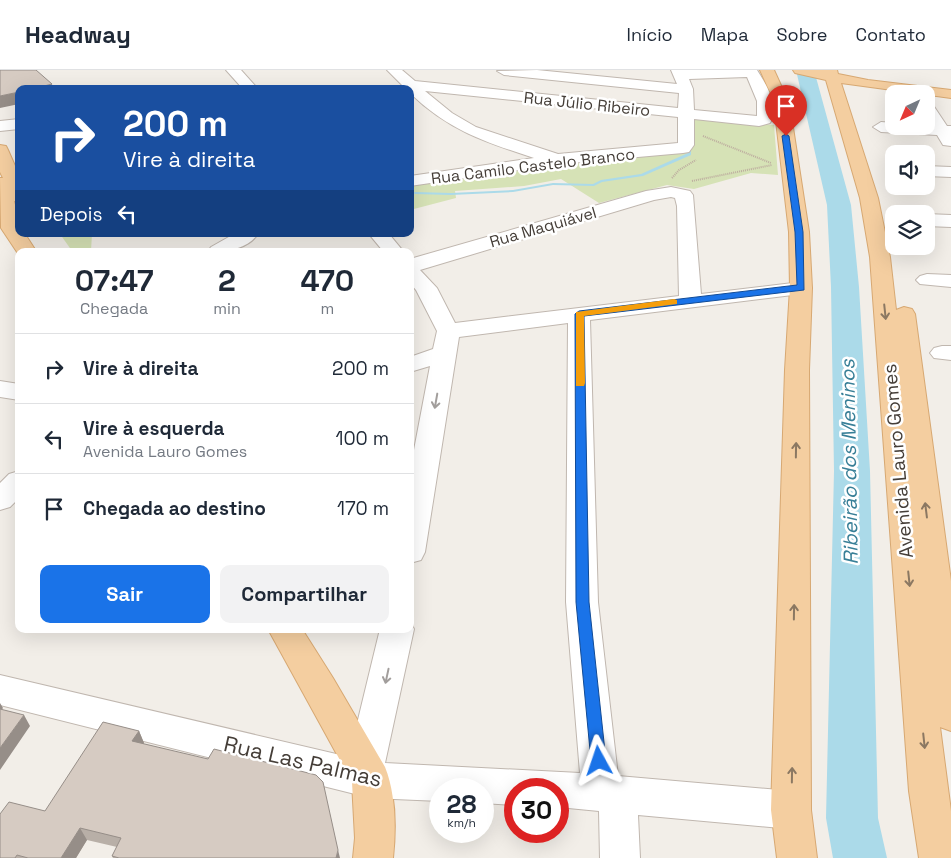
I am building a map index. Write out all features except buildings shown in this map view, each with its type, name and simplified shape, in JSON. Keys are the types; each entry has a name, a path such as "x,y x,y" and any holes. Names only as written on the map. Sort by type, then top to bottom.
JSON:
{"main road":[{"path":"800,70 833,75 895,89 951,94"},
{"path":"762,71 777,92 784,121 799,232 801,288 797,370 791,810 797,858"},
{"path":"833,75 885,205"},
{"name":"Avenida Lauro Gomes","path":"833,75 869,198 880,257 928,782 939,858"},
{"path":"0,150 15,187"},
{"path":"0,183 5,218 15,234"},
{"path":"17,237 24,248"},
{"path":"35,237 42,248"},
{"name":"Avenida Lauro Gomes","path":"896,255 951,714"},
{"path":"286,633 321,689 368,775 375,838 373,858"}],"street":[{"path":"233,70 247,85"},
{"path":"394,70 416,86 438,109 462,126 559,160"},
{"path":"664,70 684,90 705,100"},
{"path":"486,93 504,71 592,75 684,90 724,88"},
{"path":"684,90 762,71"},
{"name":"Rua Júlio Ribeiro","path":"416,86 574,102 684,90 762,121 766,114 762,94 762,71"},
{"path":"416,86 438,74"},
{"path":"574,102 592,75"},
{"name":"Rua Camilo Castelo Branco","path":"414,180 559,160 686,146 684,90"},
{"path":"419,110 438,109"},
{"path":"935,116 946,130 951,146"},
{"path":"0,126 15,124"},
{"path":"881,127 946,130"},
{"path":"935,171 951,172"},
{"path":"674,192 684,195 686,206 690,300"},
{"name":"Rua Maquiável","path":"414,265 674,192"},
{"path":"935,220 951,221"},
{"path":"223,248 243,237"},
{"path":"381,237 391,248"},
{"path":"414,275 426,288 446,342 414,529"},
{"path":"927,280 951,280"},
{"path":"414,362 446,342 579,314 801,288"},
{"path":"579,314 582,602 620,858"},
{"path":"0,389 15,391"},
{"path":"0,500 15,484"},
{"path":"368,775 396,633"},
{"name":"Rua Las Palmas","path":"0,690 368,775 610,793 791,810"}],"path":[{"path":"674,192 684,183 691,181 777,165 737,148 707,139 703,135 702,123 684,90"},
{"path":"674,192 674,174 700,157"}],"green space":[{"path":"693,119 774,125 778,175 751,173 694,189 667,185 599,203 561,179 524,186 455,191 456,198 414,209 414,184 554,165 680,151"},
{"path":"62,237 92,237 91,248 70,248"}],"waterway":[{"name":"Ribeirão dos Meninos","path":"805,70 839,205 845,287 852,471 852,818 860,858"},
{"path":"415,193 451,194 513,191 553,184 594,185 601,181 642,175 690,154 689,148"}],"slow traffic":[{"path":"580,383 579,314 674,302"}],"route":[{"path":"599,761 582,602 579,314 801,288 799,232 786,136"}]}
